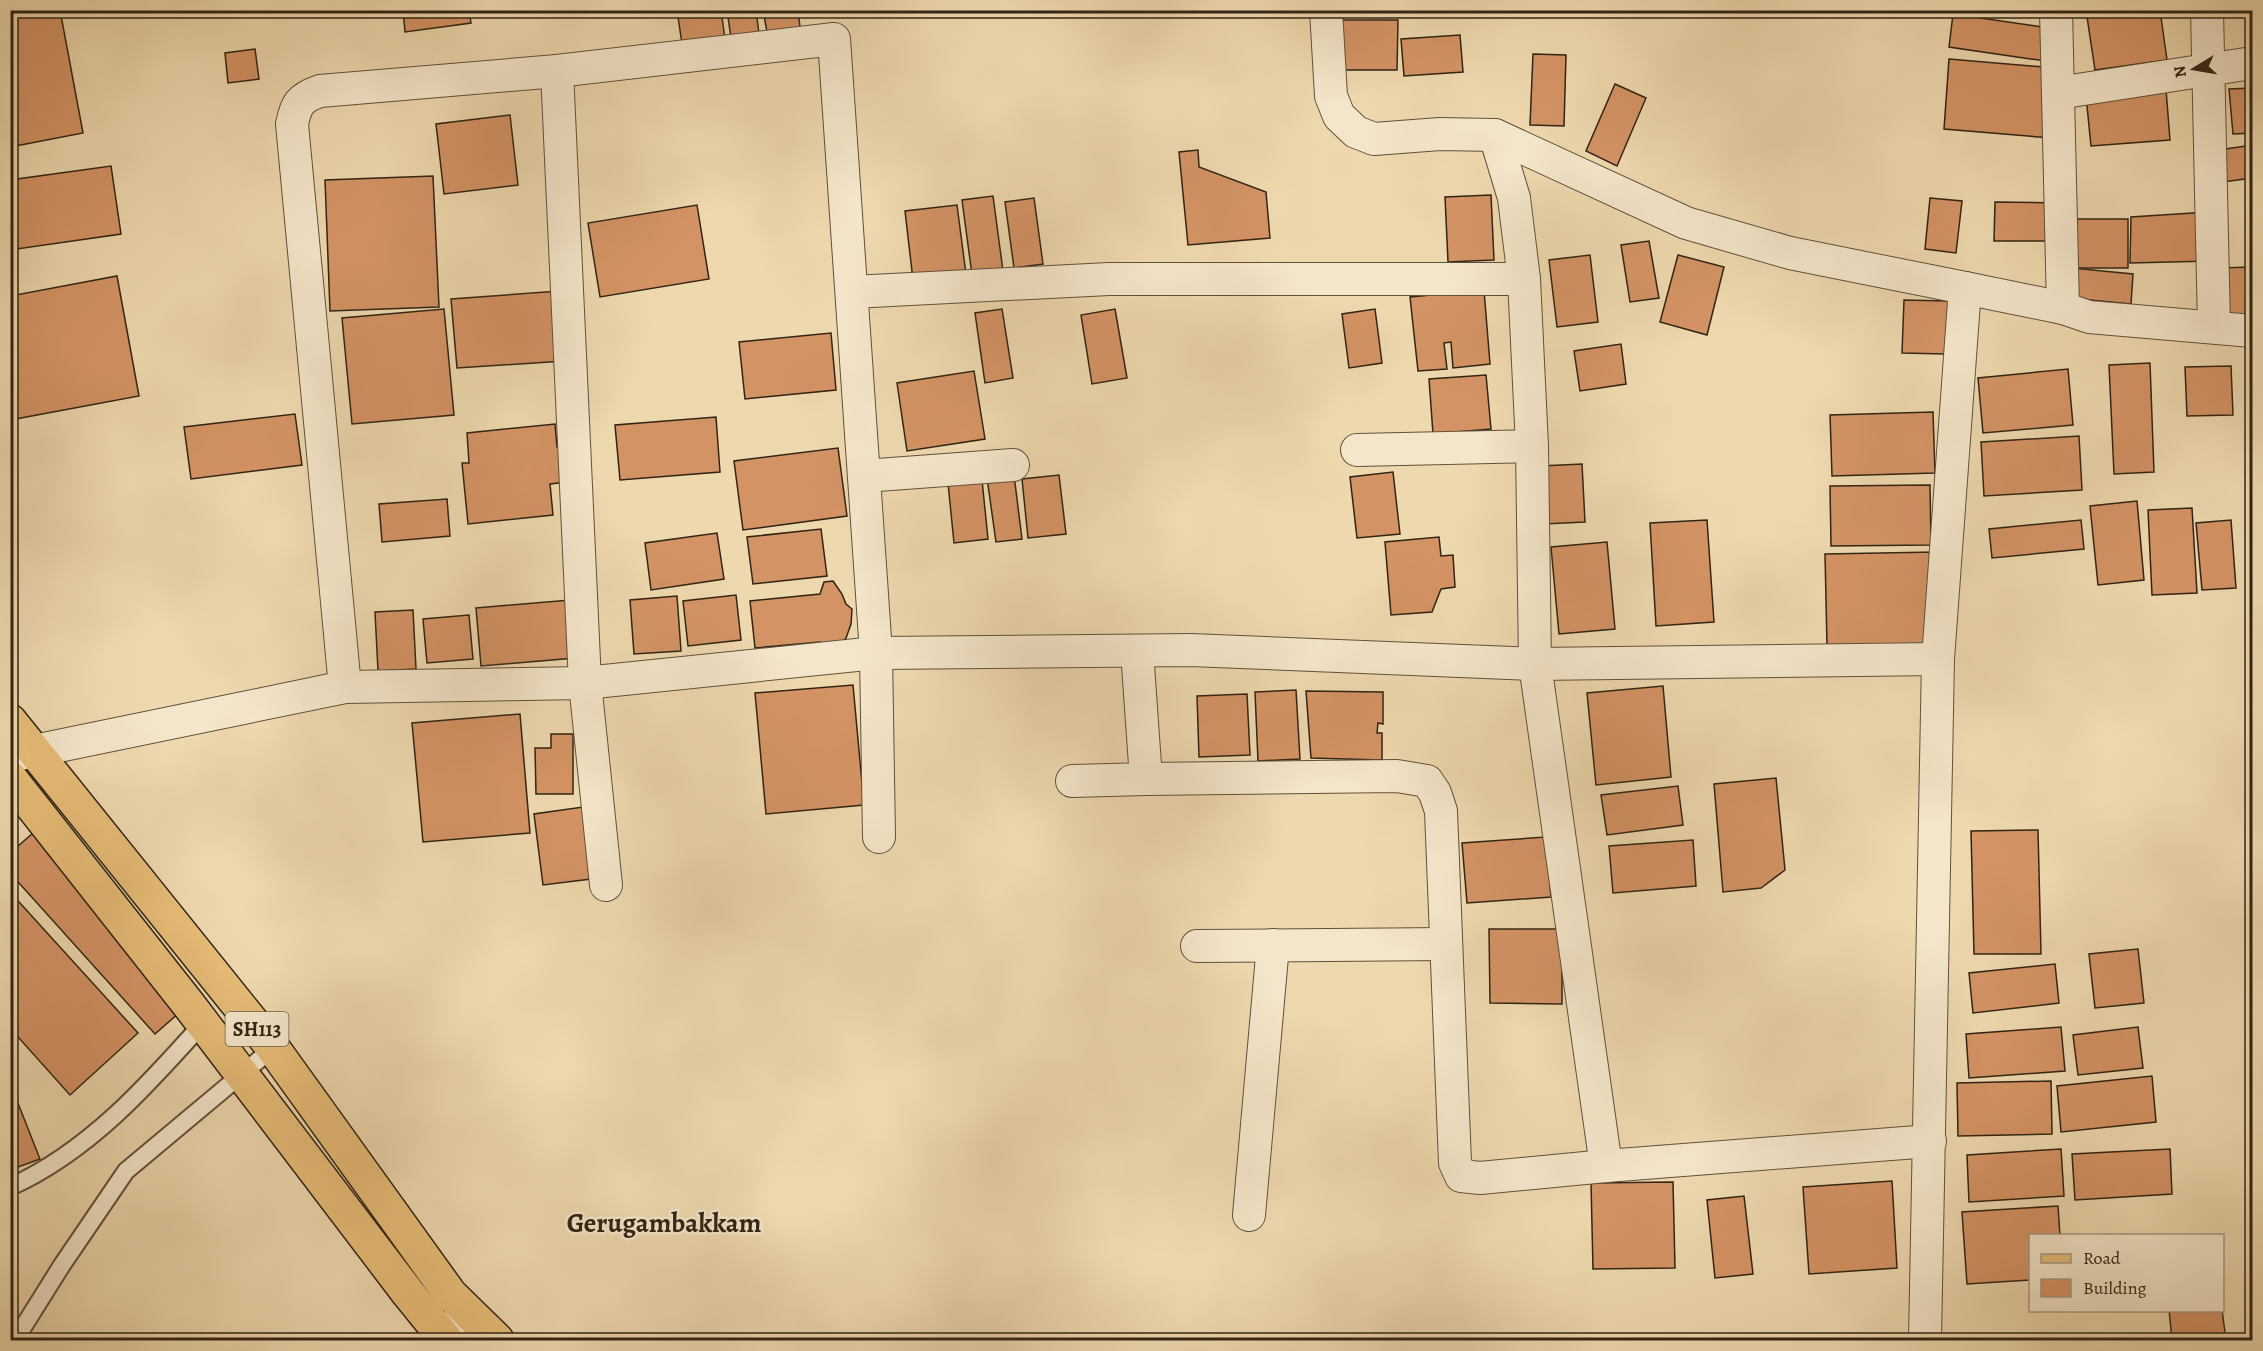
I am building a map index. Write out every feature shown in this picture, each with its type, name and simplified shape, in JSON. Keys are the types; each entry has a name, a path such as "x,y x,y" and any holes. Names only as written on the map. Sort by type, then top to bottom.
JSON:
{"main road":[{"name":"SH113","path":"10,721 22,754 273,1048 450,1294 495,1341"},
{"name":"SH113","path":"10,778 203,1023 435,1336"},
{"path":"435,1336 495,1341"}],"street":[{"path":"1326,10 1331,96 1340,116 1356,132 1374,139 1440,134 1495,135 1686,223 1790,253 2063,308 2089,317 2253,331"},
{"path":"2056,10 2063,308"},
{"path":"2206,10 2214,327"},
{"path":"345,687 292,124 295,108 305,96 320,91 557,71 834,39 876,653 879,837"},
{"path":"2058,93 2253,63"},
{"path":"557,71 585,683 606,885"},
{"path":"1495,135 1514,198 1524,279 1532,446 1535,664 1606,1166"},
{"path":"852,291 1109,279 1524,279"},
{"path":"1924,1341 1930,1141 1938,659 1965,288"},
{"path":"1357,450 1532,446"},
{"path":"864,476 1013,465"},
{"path":"22,754 345,687 585,683 876,653 1190,650 1535,664 1938,659"},
{"path":"1137,651 1146,779"},
{"path":"1072,781 1397,776 1427,781 1435,793 1441,811 1455,1163 1461,1176 1480,1178 1930,1141"},
{"path":"1197,946 1446,944"},
{"path":"1249,1215 1273,945"}],"lane":[{"path":"10,1187 27,1179 92,1136 150,1083 203,1023"},
{"path":"15,1341 62,1265 126,1171 273,1048"}],"building":[{"path":"10,10 60,10 83,133 10,147"},
{"path":"403,10 469,10 471,23 405,32"},
{"path":"677,10 721,10 725,39 682,44"},
{"path":"727,10 756,10 759,34 731,38"},
{"path":"763,10 798,10 800,27 767,32"},
{"path":"2086,10 2160,10 2167,60 2095,70"},
{"path":"1953,14 2050,28 2045,61 1949,47"},
{"path":"1335,20 1398,20 1397,70 1334,70"},
{"path":"1460,35 1463,72 1404,76 1401,39"},
{"path":"255,49 259,79 228,83 225,53"},
{"path":"1533,54 1566,55 1564,126 1530,125"},
{"path":"1949,59 2056,68 2051,138 1944,129"},
{"path":"1615,84 1646,98 1617,166 1586,151"},
{"path":"2252,88 2252,133 2233,134 2229,89"},
{"path":"2166,89 2170,140 2091,146 2086,96"},
{"path":"510,115 518,185 444,194 436,124"},
{"path":"2252,145 2252,178 2223,182 2219,150"},
{"path":"1198,150 1199,167 1266,192 1270,238 1188,245 1179,152"},
{"path":"111,166 121,234 10,250 10,180"},
{"path":"433,176 439,307 330,311 325,180"},
{"path":"1491,195 1494,260 1448,262 1445,197"},
{"path":"993,196 1003,271 972,275 962,200"},
{"path":"1034,198 1043,264 1014,268 1005,202"},
{"path":"1930,198 1962,201 1956,253 1925,249"},
{"path":"1995,202 2058,203 2058,241 1994,241"},
{"path":"697,205 709,279 600,297 588,223"},
{"path":"957,205 966,274 913,280 905,211"},
{"path":"2208,212 2210,261 2130,263 2131,217"},
{"path":"2066,219 2128,219 2128,268 2065,268"},
{"path":"1649,241 1659,298 1630,302 1621,245"},
{"path":"1590,255 1598,322 1557,327 1549,260"},
{"path":"1678,255 1724,267 1707,335 1660,322"},
{"path":"2252,267 2252,320 2219,320 2218,268"},
{"path":"2072,268 2133,274 2131,304 2069,298"},
{"path":"117,276 139,396 10,420 10,296"},
{"path":"1484,290 1490,364 1453,368 1451,342 1444,343 1447,369 1418,371 1410,297"},
{"path":"559,291 564,361 457,368 451,299"},
{"path":"1904,300 1948,301 1946,354 1902,353"},
{"path":"444,309 454,415 352,424 342,318"},
{"path":"1002,309 1013,378 985,383 975,313"},
{"path":"1115,309 1127,378 1092,384 1081,315"},
{"path":"1375,309 1382,363 1349,368 1342,314"},
{"path":"831,333 836,390 745,399 739,342"},
{"path":"1621,344 1626,384 1580,391 1574,351"},
{"path":"2150,363 2154,472 2114,474 2109,365"},
{"path":"2231,366 2233,415 2187,416 2185,367"},
{"path":"2068,369 2073,425 1983,433 1978,378"},
{"path":"974,371 985,439 907,451 897,383"},
{"path":"1486,375 1491,429 1433,434 1429,379"},
{"path":"1933,412 1935,473 1832,476 1830,415"},
{"path":"295,414 302,465 191,479 184,427"},
{"path":"716,417 720,472 620,480 615,425"},
{"path":"555,424 557,447 565,446 568,482 550,484 553,515 468,524 462,463 469,463 467,433"},
{"path":"2079,436 2082,490 1984,496 1981,442"},
{"path":"838,448 847,516 743,530 734,461"},
{"path":"1582,464 1585,522 1544,524 1540,466"},
{"path":"1393,472 1400,534 1357,538 1350,477"},
{"path":"1014,475 1022,539 996,542 987,478"},
{"path":"1059,475 1066,534 1028,538 1022,479"},
{"path":"982,480 988,539 954,543 948,483"},
{"path":"1930,485 1931,545 1831,546 1830,486"},
{"path":"447,499 450,536 382,542 379,504"},
{"path":"2137,501 2144,580 2098,585 2090,506"},
{"path":"2192,508 2197,593 2152,595 2148,510"},
{"path":"1707,520 1714,622 1656,626 1650,523"},
{"path":"2081,520 2084,549 1992,558 1989,529"},
{"path":"2231,520 2236,588 2202,590 2196,523"},
{"path":"821,529 827,576 753,584 747,537"},
{"path":"717,533 724,579 651,590 645,543"},
{"path":"1439,537 1441,556 1453,555 1455,587 1441,589 1432,612 1391,615 1385,542"},
{"path":"1607,542 1615,629 1559,634 1551,547"},
{"path":"1936,552 1938,644 1827,646 1825,554"},
{"path":"833,581 846,604 852,609 851,624 846,638 834,651 820,652 820,642 755,648 750,601 820,594 824,582"},
{"path":"736,595 741,640 688,646 683,601"},
{"path":"677,596 681,651 634,654 630,600"},
{"path":"570,600 575,658 481,666 476,608"},
{"path":"413,610 416,669 378,671 375,612"},
{"path":"469,615 473,659 427,663 423,619"},
{"path":"853,685 864,805 766,814 755,693"},
{"path":"1663,686 1671,777 1596,785 1587,693"},
{"path":"1296,690 1300,759 1258,761 1255,692"},
{"path":"1306,691 1383,692 1383,724 1378,723 1377,733 1382,733 1382,760 1311,758"},
{"path":"1247,694 1250,755 1199,757 1197,696"},
{"path":"520,714 530,833 423,842 412,723"},
{"path":"551,734 573,734 573,794 536,794 535,748 551,748"},
{"path":"1776,778 1785,870 1761,888 1723,892 1714,784"},
{"path":"1678,786 1683,825 1607,835 1601,795"},
{"path":"590,806 599,878 543,885 534,814"},
{"path":"2038,830 2041,954 1974,954 1971,831"},
{"path":"33,833 188,1005 155,1034 10,873 10,853"},
{"path":"1546,837 1551,897 1467,903 1462,843"},
{"path":"1693,840 1696,886 1613,893 1609,846"},
{"path":"10,892 138,1033 70,1095 10,1028"},
{"path":"1489,929 1562,929 1562,1004 1490,1003"},
{"path":"2138,949 2144,1003 2095,1008 2089,954"},
{"path":"2055,964 2059,1003 1973,1013 1969,973"},
{"path":"2061,1027 2065,1071 1969,1078 1966,1034"},
{"path":"2138,1027 2143,1068 2078,1075 2073,1035"},
{"path":"2152,1076 2156,1122 2061,1132 2057,1086"},
{"path":"2051,1081 2052,1134 1958,1136 1957,1083"},
{"path":"10,1083 40,1159 10,1170"},
{"path":"2061,1149 2064,1196 1969,1202 1967,1155"},
{"path":"2170,1149 2172,1194 2075,1200 2072,1154"},
{"path":"1892,1181 1897,1268 1809,1274 1803,1187"},
{"path":"1673,1182 1675,1268 1593,1269 1591,1183"},
{"path":"1744,1196 1753,1274 1715,1278 1707,1200"},
{"path":"2058,1206 2060,1234 2029,1234 2029,1280 1967,1284 1962,1212"},
{"path":"2169,1312 2222,1312 2226,1340 2172,1340"}],"district":[{"name":"Gerugambakkam","path":"664,1223"}]}
